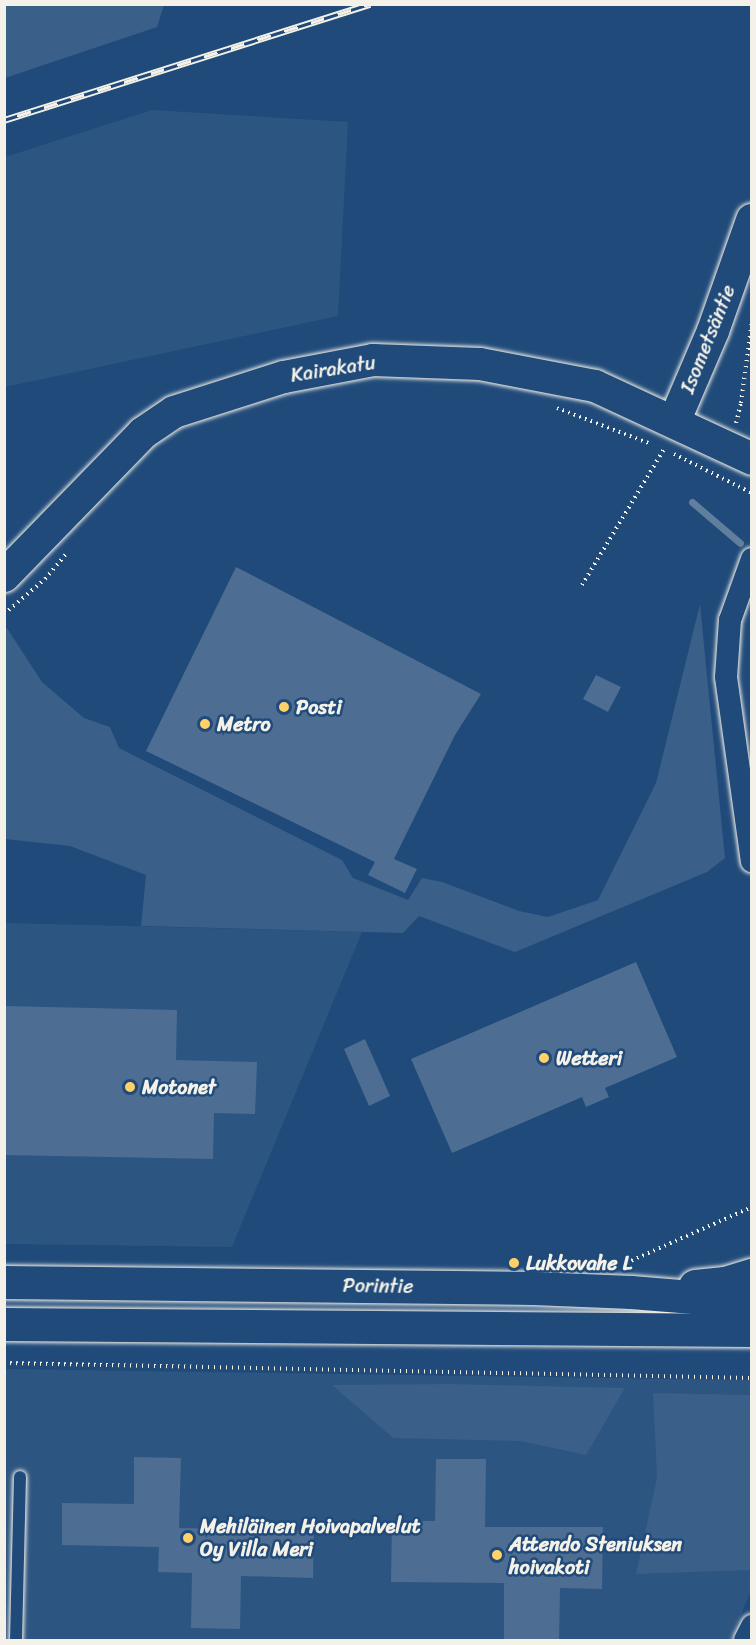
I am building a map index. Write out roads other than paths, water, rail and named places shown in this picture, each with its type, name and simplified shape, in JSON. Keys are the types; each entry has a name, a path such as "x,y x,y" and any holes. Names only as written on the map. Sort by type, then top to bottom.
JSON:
{"highway":[{"path":"631,1292 725,1283 752,1275"},
{"name":"Porintie","path":"4,1282 533,1288 631,1292 752,1302"},
{"path":"4,1324 752,1330"}],"main road":[{"name":"Isometsäntie","path":"669,435 713,331 752,220"},
{"name":"Kairakatu","path":"4,576 144,433 174,412 284,376 373,360 480,364 595,386 669,435 739,454"}],"street":[{"path":"752,559 730,620 726,677 752,861"},
{"path":"745,1641 752,1626"}],"lane":[{"path":"16,1641 20,1477"}],"waterway":[{"path":"692,502 740,543"}],"railway":[{"path":"4,120 370,4"}],"place":[{"name":"Posti","path":"284,707"},
{"name":"Metro","path":"205,724"},
{"name":"Wetteri","path":"544,1058"},
{"name":"Motonet","path":"130,1087"},
{"name":"Lukkovahe L","path":"514,1263"},
{"name":"Mehiläinen Hoivapalvelut Oy Villa Meri","path":"188,1538"},
{"name":"Attendo Steniuksen hoivakoti","path":"497,1555"}]}
